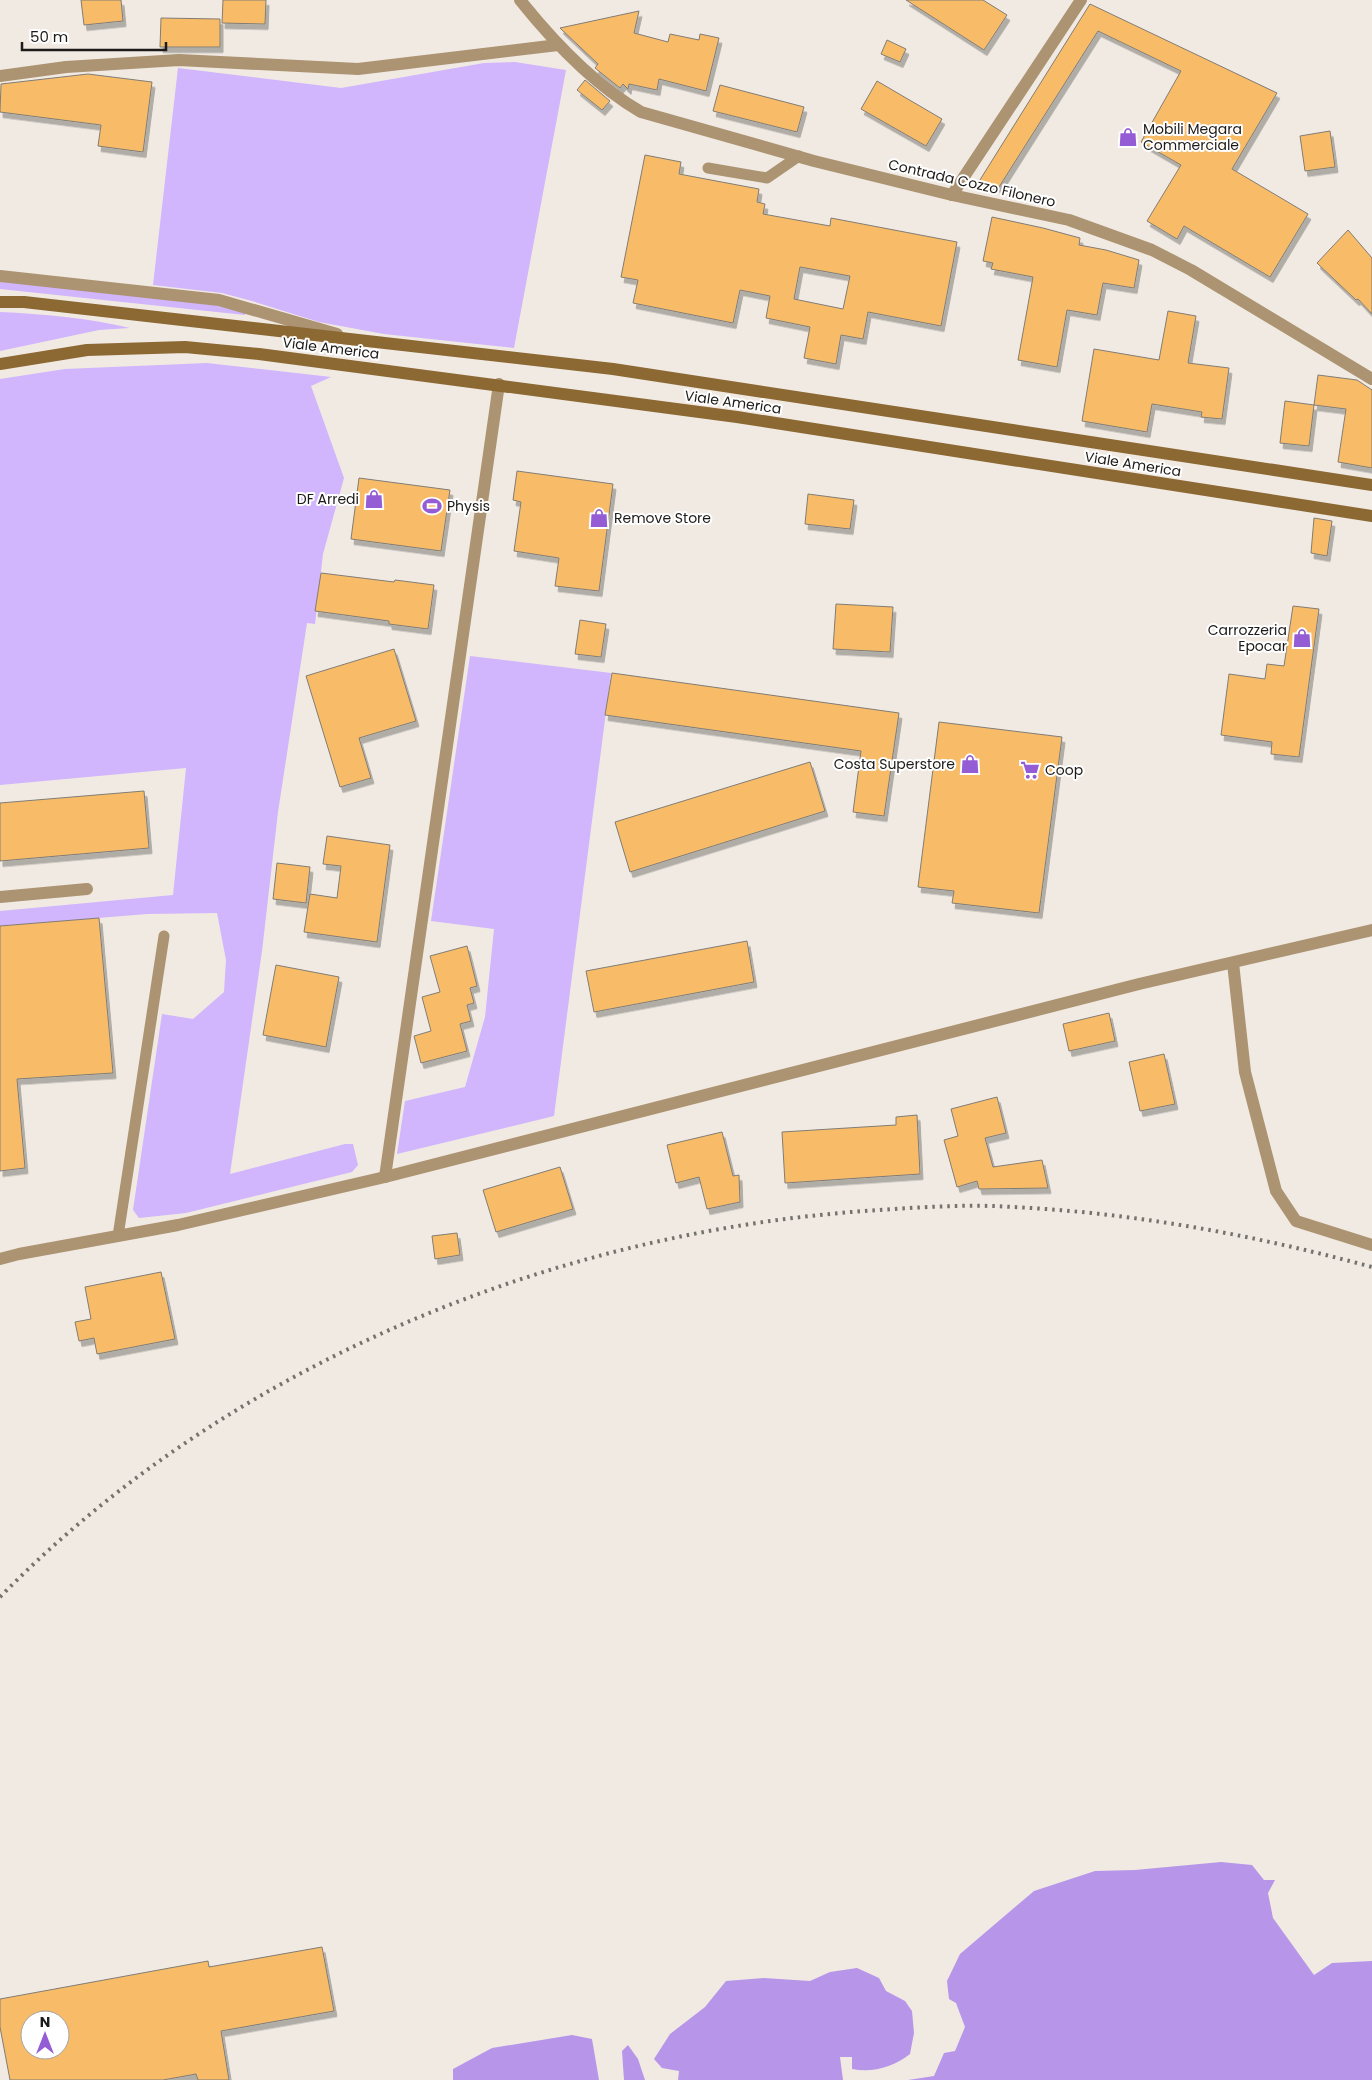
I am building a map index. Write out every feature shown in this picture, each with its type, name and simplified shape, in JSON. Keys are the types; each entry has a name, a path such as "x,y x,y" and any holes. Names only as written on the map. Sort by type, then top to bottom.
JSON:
{"main road":[{"name":"Viale America","path":"0,302 34,304 645,374 1372,485"},
{"name":"Viale America","path":"0,364 87,350 185,347 259,354 499,384 737,417 1372,516"}],"street":[{"name":"Contrada Cozzo Filonero","path":"520,0 558,45 625,103 641,112 799,156 952,195 1070,220 1152,250 1191,270 1372,378"},
{"path":"952,195 1081,0"},
{"path":"0,76 66,67 179,60 358,69 558,45"},
{"path":"0,276 219,300 360,342"},
{"path":"385,1176 499,384"},
{"path":"0,897 87,889"},
{"path":"0,1259 178,1225 385,1176 1139,984 1372,930"},
{"path":"1233,963 1245,1072 1276,1191 1296,1221 1372,1245"}],"lane":[{"path":"708,168 767,178 799,156"},
{"path":"118,1236 164,936"}],"shaded area":[{"path":"515,62 566,70 514,348 384,334 319,322 222,293 153,285 178,68 341,88 484,63"},
{"path":"0,281 214,305 245,311 245,315 0,289"},
{"path":"0,312 65,317 130,328 99,330 0,351"},
{"path":"207,363 331,377 311,386 344,478 323,554 315,624 307,623 278,812 262,951 230,1174 345,1144 353,1144 358,1165 352,1172 186,1213 139,1218 133,1210 162,1014 193,1019 224,992 226,960 217,913 147,914 0,926 0,911 173,895 186,768 0,785 0,379 65,369"},
{"path":"470,656 611,673 554,1116 397,1154 405,1101 465,1087 485,1017 494,929 431,921"},
{"path":"1221,1862 1252,1865 1264,1880 1275,1880 1268,1893 1273,1918 1314,1975 1332,1963 1372,1961 1372,2080 908,2080 934,2076 944,2053 955,2051 965,2027 956,2003 949,1999 947,1981 960,1954 1034,1891 1095,1871 1135,1870"},
{"path":"857,1968 879,1978 886,1991 905,2001 912,2011 914,2033 910,2054 890,2066 868,2070 852,2069 852,2057 840,2057 843,2080 678,2080 679,2071 662,2068 654,2059 670,2034 705,2007 726,1981 764,1978 810,1981 830,1972"},
{"path":"572,2035 592,2039 599,2080 453,2080 453,2069 492,2048"},
{"path":"628,2045 638,2059 645,2080 624,2080 622,2051"}],"building":[{"path":"81,0 121,0 123,21 84,25"},
{"path":"223,0 266,0 265,24 222,23"},
{"path":"906,0 983,0 1007,15 984,50"},
{"path":"1090,4 1277,93 1232,169 1308,214 1270,277 1184,226 1177,239 1147,221 1181,165 1141,142 1181,71 1098,31 999,187 978,183"},
{"path":"639,11 634,33 668,42 670,34 699,40 700,34 719,38 706,91 659,79 657,90 629,84 628,89 623,84 620,88 595,68 598,64 560,28"},
{"path":"161,18 220,19 220,47 160,47"},
{"path":"887,40 906,49 900,62 881,54"},
{"path":"88,74 152,82 143,152 98,146 101,125 0,112 1,84"},
{"path":"585,80 610,101 602,110 577,90"},
{"path":"877,81 942,119 926,146 861,109"},
{"path":"720,85 804,107 797,132 713,111"},
{"path":"1330,131 1335,167 1305,171 1300,136"},
{"path":"645,155 681,162 679,174 759,189 757,202 765,204 763,214 830,226 831,218 957,242 941,326 868,312 863,339 841,335 836,364 804,358 810,327 766,318 770,296 740,290 733,323 633,303 638,280 621,277","holes":["800,267 850,276 843,309 794,299"]},
{"path":"992,217 1080,238 1079,245 1106,250 1139,260 1134,288 1103,283 1097,315 1067,310 1057,367 1018,360 1033,277 991,269 993,263 983,261"},
{"path":"1348,230 1372,258 1372,314 1317,263"},
{"path":"1168,311 1196,316 1188,363 1229,368 1222,419 1201,417 1202,412 1152,404 1147,432 1082,421 1094,349 1159,360"},
{"path":"1318,375 1357,380 1372,390 1372,468 1338,462 1346,409 1314,405"},
{"path":"1285,401 1314,405 1309,446 1280,443"},
{"path":"517,471 613,484 599,591 555,586 559,558 514,551 521,502 513,500"},
{"path":"359,478 450,490 441,551 351,539"},
{"path":"808,494 854,500 850,529 805,524"},
{"path":"1314,518 1332,521 1327,556 1311,553"},
{"path":"321,573 434,585 428,629 389,624 389,621 315,611"},
{"path":"836,604 893,607 890,652 833,649"},
{"path":"1293,606 1319,609 1299,757 1271,754 1272,742 1221,735 1229,674 1265,679 1267,664 1284,666"},
{"path":"580,620 606,624 601,657 575,654"},
{"path":"394,649 416,721 359,738 371,778 340,787 306,676"},
{"path":"612,673 899,713 884,816 853,812 861,751 605,715"},
{"path":"939,722 1062,737 1039,913 952,903 954,891 918,887"},
{"path":"810,762 825,811 630,872 615,822"},
{"path":"144,791 149,848 0,861 0,803"},
{"path":"327,836 390,845 377,942 304,932 310,894 337,898 341,866 323,864"},
{"path":"277,863 310,867 306,903 273,899"},
{"path":"99,918 113,1073 17,1079 25,1168 0,1171 0,926"},
{"path":"747,941 754,982 594,1012 586,971"},
{"path":"467,946 477,986 470,988 474,1003 467,1005 471,1021 460,1024 467,1051 421,1063 414,1036 431,1031 422,997 440,992 430,956"},
{"path":"276,965 339,977 326,1047 263,1035"},
{"path":"1109,1013 1115,1041 1069,1051 1063,1024"},
{"path":"1164,1054 1175,1104 1140,1111 1129,1062"},
{"path":"997,1097 1006,1133 985,1138 993,1167 1042,1160 1048,1188 979,1189 977,1181 957,1187 944,1140 958,1136 951,1109"},
{"path":"917,1115 920,1174 785,1183 782,1132 896,1125 896,1117"},
{"path":"722,1132 733,1176 739,1175 740,1202 707,1209 699,1177 676,1183 667,1145"},
{"path":"560,1167 573,1209 496,1232 483,1190"},
{"path":"457,1233 460,1255 435,1259 432,1236"},
{"path":"161,1272 175,1339 97,1354 94,1338 79,1341 75,1322 91,1319 85,1287"},
{"path":"322,1947 334,2011 221,2031 229,2080 198,2080 196,2074 163,2080 10,2080 0,2027 0,1999 208,1961 209,1967"}],"railway":[{"path":"0,1597 90,1514 188,1441 293,1377 404,1324 519,1280 637,1246 758,1223 879,1210 946,1206 996,1206 1104,1214 1194,1227 1328,1255 1372,1267"}],"place":[{"name":"Mobili Megara Commerciale","path":"1128,137"},
{"name":"DF Arredi","path":"374,499"},
{"name":"Physis","path":"432,506"},
{"name":"Remove Store","path":"599,518"},
{"name":"Carrozzeria Epocar","path":"1302,638"},
{"name":"Costa Superstore","path":"970,764"},
{"name":"Coop","path":"1030,770"}]}
